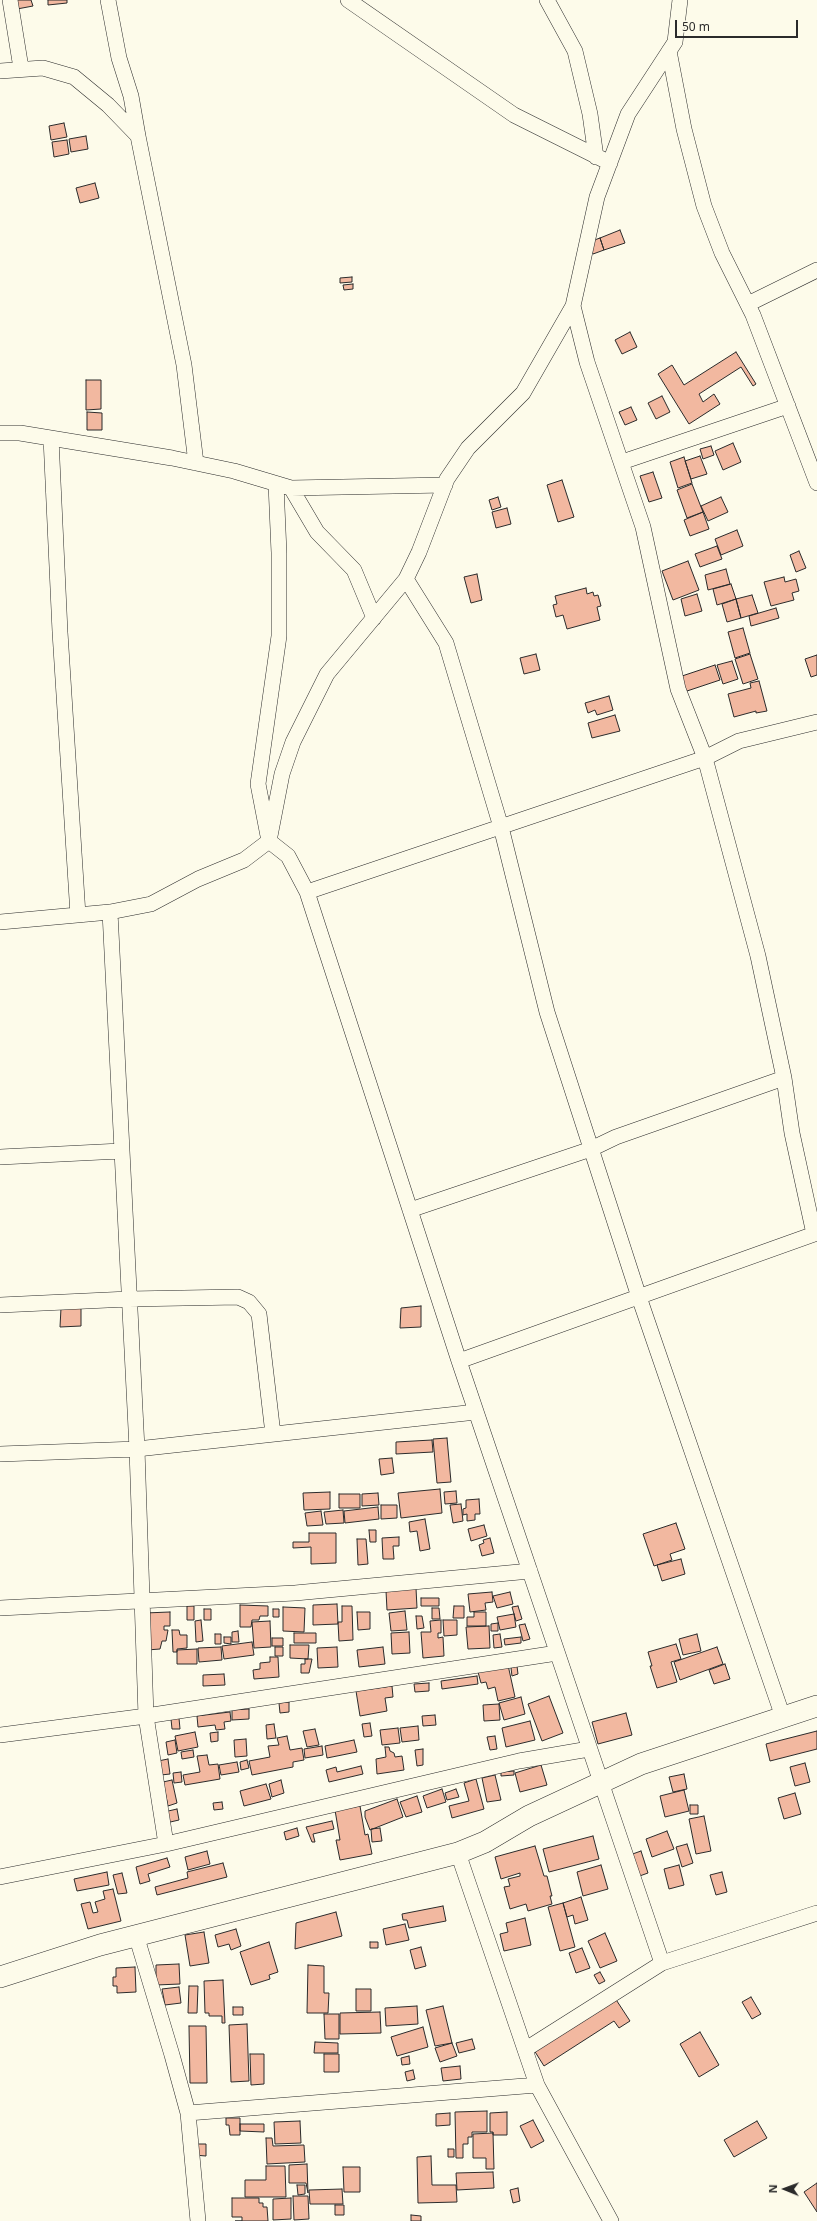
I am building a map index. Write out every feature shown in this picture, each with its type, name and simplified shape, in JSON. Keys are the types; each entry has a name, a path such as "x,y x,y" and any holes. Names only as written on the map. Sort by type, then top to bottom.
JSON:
{"street":[{"path":"10,0 21,68"},
{"path":"108,0 119,58 131,96 184,365 196,463"},
{"path":"348,0 514,115 603,160"},
{"path":"547,0 575,51 603,160"},
{"path":"0,922 110,912 151,904 198,879 244,860 269,841 282,774 293,742 327,674 406,579 445,485 468,448 523,393 573,306 597,197 603,160 628,114 675,42 680,0"},
{"path":"669,52 684,129 704,206 722,253 748,304 817,482"},
{"path":"0,71 21,68 43,68 74,77 108,105 138,136"},
{"path":"748,304 817,270"},
{"path":"459,1360 815,1234 792,1134 784,1078 758,956 705,758 678,689 644,527 587,362 573,306"},
{"path":"622,462 788,406"},
{"path":"0,433 20,432 196,463 234,471 291,488 445,485"},
{"path":"51,438 60,632 78,914"},
{"path":"276,484 279,553 279,636 258,784 269,841 288,856 307,892 476,1412 662,1963"},
{"path":"291,488 317,532 354,570 374,618"},
{"path":"406,579 446,643 501,827 547,1012 639,1297 783,1717"},
{"path":"307,892 705,758 739,742 817,722"},
{"path":"110,912 137,1449 146,1716 166,1844"},
{"path":"410,1210 591,1149 616,1137 784,1078"},
{"path":"0,1158 121,1151"},
{"path":"0,1305 129,1299 238,1297 249,1302 259,1314 273,1434"},
{"path":"0,1454 137,1449 476,1412"},
{"path":"0,1608 295,1593 530,1571"},
{"path":"0,1735 146,1716 557,1653"},
{"path":"0,1977 136,1935 458,1853 485,1842 529,1816 600,1782 642,1764 817,1706"},
{"path":"0,1877 166,1844 519,1761 589,1749"},
{"path":"458,1853 537,2085 611,2221"},
{"path":"526,2049 662,1963 817,1912"},
{"path":"136,1935 188,2113 198,2221"},
{"path":"188,2113 537,2085"}],"building":[{"path":"15,0 31,0 33,6 17,9"},
{"path":"48,0 67,0 67,3 48,5"},
{"path":"64,123 67,137 51,140 49,126"},
{"path":"86,136 88,149 71,152 69,139"},
{"path":"67,140 69,154 54,157 52,142"},
{"path":"95,183 99,198 80,203 76,188"},
{"path":"620,230 625,243 604,250 600,238"},
{"path":"600,238 604,250 593,254 589,242"},
{"path":"352,277 352,282 340,283 340,278"},
{"path":"353,284 353,289 344,290 343,285"},
{"path":"630,332 637,347 622,354 615,340"},
{"path":"736,352 756,384 753,386 741,367 699,394 703,402 714,394 720,404 689,424 658,374 672,365 684,385"},
{"path":"86,380 101,380 101,409 86,410"},
{"path":"662,396 670,412 656,419 648,403"},
{"path":"631,407 637,420 625,425 619,412"},
{"path":"87,412 102,413 102,430 87,430"},
{"path":"733,443 741,462 723,470 715,451"},
{"path":"711,446 714,455 703,459 700,449"},
{"path":"700,456 707,474 691,479 685,461"},
{"path":"684,457 692,483 678,488 670,462"},
{"path":"653,472 662,498 649,502 640,476"},
{"path":"562,480 574,517 558,522 547,485"},
{"path":"692,484 703,512 687,518 677,490"},
{"path":"498,497 501,507 492,510 489,500"},
{"path":"721,497 728,512 708,521 701,506"},
{"path":"507,508 511,524 496,528 492,512"},
{"path":"703,512 709,529 690,536 684,520"},
{"path":"737,530 743,546 721,555 715,539"},
{"path":"717,546 722,559 700,567 695,554"},
{"path":"799,551 806,568 796,572 790,555"},
{"path":"688,561 699,590 673,600 662,571"},
{"path":"726,569 730,584 708,590 705,575"},
{"path":"477,574 482,600 471,603 464,577"},
{"path":"784,577 785,582 796,579 799,591 792,593 794,600 771,606 764,582"},
{"path":"731,584 736,599 717,605 713,589"},
{"path":"586,588 587,594 593,592 594,596 598,595 601,606 597,607 600,620 567,629 563,615 556,617 553,605 557,604 555,596"},
{"path":"697,594 702,611 685,616 681,599"},
{"path":"752,595 758,613 741,618 736,599"},
{"path":"736,599 741,618 727,622 722,604"},
{"path":"776,608 779,618 751,626 749,616"},
{"path":"743,628 750,653 735,658 728,632"},
{"path":"536,654 540,670 524,674 520,658"},
{"path":"750,654 758,679 743,684 735,659"},
{"path":"817,655 817,675 811,677 805,659"},
{"path":"732,661 738,679 723,684 717,665"},
{"path":"715,665 720,680 684,692 679,677"},
{"path":"759,681 767,711 756,713 756,711 734,717 728,694 751,688 750,683"},
{"path":"609,696 613,710 597,715 595,710 588,713 585,703"},
{"path":"615,715 620,731 592,738 588,723"},
{"path":"81,1305 81,1326 60,1327 61,1308"},
{"path":"421,1306 421,1327 400,1328 401,1308"},
{"path":"447,1438 451,1482 437,1483 433,1439"},
{"path":"432,1440 433,1452 396,1454 396,1442"},
{"path":"392,1458 394,1473 381,1475 379,1459"},
{"path":"440,1489 442,1513 401,1518 398,1493"},
{"path":"456,1491 457,1503 445,1504 444,1492"},
{"path":"330,1492 330,1509 304,1510 303,1493"},
{"path":"378,1493 379,1505 362,1506 362,1494"},
{"path":"339,1494 360,1494 360,1508 339,1508"},
{"path":"479,1499 480,1514 475,1514 475,1520 467,1521 467,1514 463,1515 463,1509 466,1508 466,1500"},
{"path":"461,1504 463,1521 453,1523 450,1505"},
{"path":"381,1505 397,1505 397,1518 381,1519"},
{"path":"378,1507 379,1519 345,1523 344,1511"},
{"path":"343,1510 344,1523 326,1524 324,1512"},
{"path":"321,1511 323,1525 307,1526 305,1513"},
{"path":"425,1519 430,1549 420,1551 417,1531 410,1532 409,1522"},
{"path":"676,1523 685,1549 670,1554 672,1560 654,1566 643,1534"},
{"path":"484,1525 487,1536 471,1541 468,1529"},
{"path":"369,1530 376,1530 376,1542 370,1542"},
{"path":"309,1533 336,1533 336,1563 311,1564 311,1547 293,1548 293,1542 309,1542"},
{"path":"399,1537 399,1546 393,1546 394,1559 383,1559 382,1538"},
{"path":"490,1538 494,1553 482,1556 479,1545 484,1543 483,1540"},
{"path":"357,1539 366,1539 368,1564 358,1565"},
{"path":"681,1559 685,1574 662,1581 657,1565"},
{"path":"416,1588 417,1608 387,1610 386,1591"},
{"path":"492,1592 493,1602 485,1603 486,1610 470,1612 468,1594"},
{"path":"510,1592 513,1604 497,1608 493,1596"},
{"path":"421,1598 439,1598 439,1606 421,1606"},
{"path":"337,1604 338,1624 313,1625 313,1605"},
{"path":"240,1605 268,1606 268,1616 260,1616 259,1620 252,1620 251,1627 240,1627"},
{"path":"187,1606 194,1606 194,1620 187,1620"},
{"path":"342,1606 352,1606 353,1640 339,1641 338,1622 342,1622"},
{"path":"454,1606 464,1606 464,1618 453,1618"},
{"path":"518,1606 522,1619 516,1621 512,1607"},
{"path":"283,1607 305,1608 304,1632 283,1631"},
{"path":"432,1608 439,1608 440,1619 432,1619"},
{"path":"204,1609 211,1609 211,1620 204,1620"},
{"path":"273,1609 279,1609 279,1617 273,1617"},
{"path":"405,1611 407,1630 391,1631 389,1613"},
{"path":"170,1612 170,1626 164,1626 164,1630 168,1630 166,1641 162,1641 160,1649 147,1650 145,1613"},
{"path":"357,1612 370,1612 370,1629 358,1630"},
{"path":"474,1612 486,1612 486,1626 467,1626 467,1617 474,1617"},
{"path":"514,1614 516,1627 500,1630 497,1617"},
{"path":"416,1616 422,1616 424,1628 417,1629"},
{"path":"201,1620 203,1641 196,1642 195,1621"},
{"path":"441,1620 441,1633 438,1633 438,1638 443,1637 444,1656 423,1658 421,1632 431,1632 430,1621"},
{"path":"443,1620 457,1620 457,1635 444,1636"},
{"path":"270,1621 271,1647 254,1648 252,1622"},
{"path":"498,1623 498,1631 491,1631 491,1624"},
{"path":"525,1624 530,1639 523,1641 519,1625"},
{"path":"489,1626 490,1648 468,1649 466,1627"},
{"path":"172,1630 179,1630 180,1635 187,1635 187,1648 177,1649 177,1652 173,1652"},
{"path":"238,1631 239,1642 232,1642 232,1632"},
{"path":"409,1632 410,1653 392,1654 391,1633"},
{"path":"294,1633 316,1633 316,1643 294,1643"},
{"path":"215,1634 221,1634 221,1644 215,1644"},
{"path":"500,1634 502,1647 494,1648 493,1635"},
{"path":"697,1634 701,1651 683,1655 679,1639"},
{"path":"224,1637 231,1637 231,1644 224,1643"},
{"path":"521,1637 521,1643 505,1645 504,1639"},
{"path":"272,1638 283,1638 283,1646 272,1646"},
{"path":"252,1642 254,1655 224,1659 222,1646"},
{"path":"676,1644 681,1659 671,1662 677,1682 657,1688 650,1666 652,1666 648,1652"},
{"path":"290,1645 309,1645 308,1659 290,1658"},
{"path":"221,1647 222,1660 199,1662 198,1648"},
{"path":"275,1647 283,1647 283,1656 275,1656"},
{"path":"337,1647 338,1667 318,1668 317,1648"},
{"path":"383,1647 385,1664 359,1667 357,1650"},
{"path":"717,1647 723,1664 680,1680 674,1662"},
{"path":"197,1649 197,1664 177,1664 177,1650"},
{"path":"270,1657 278,1657 279,1677 254,1679 253,1670 260,1669 260,1663 270,1662"},
{"path":"305,1659 312,1659 309,1673 301,1673 301,1664 305,1664"},
{"path":"725,1664 730,1679 714,1684 709,1670"},
{"path":"508,1665 515,1697 498,1701 495,1687 488,1689 486,1682 481,1683 478,1672"},
{"path":"517,1666 518,1674 512,1676 511,1668"},
{"path":"224,1674 225,1685 203,1686 203,1675"},
{"path":"477,1676 478,1684 442,1689 441,1681"},
{"path":"429,1683 429,1691 415,1692 414,1684"},
{"path":"392,1686 393,1697 385,1698 387,1711 360,1716 356,1691"},
{"path":"549,1696 563,1733 542,1741 528,1704"},
{"path":"521,1697 525,1714 504,1720 499,1703"},
{"path":"289,1702 289,1712 280,1713 279,1703"},
{"path":"499,1704 500,1720 484,1721 483,1705"},
{"path":"249,1709 249,1719 232,1720 232,1710"},
{"path":"230,1712 231,1721 224,1722 225,1729 216,1730 215,1725 198,1727 197,1716"},
{"path":"626,1713 632,1735 598,1744 592,1722"},
{"path":"435,1715 436,1725 423,1726 422,1716"},
{"path":"179,1718 180,1729 172,1729 171,1719"},
{"path":"530,1721 535,1740 506,1747 502,1728"},
{"path":"370,1723 372,1736 364,1737 362,1724"},
{"path":"274,1724 276,1738 267,1739 266,1725"},
{"path":"418,1726 419,1740 402,1742 400,1728"},
{"path":"398,1728 400,1743 382,1745 380,1730"},
{"path":"315,1729 319,1745 307,1747 303,1731"},
{"path":"817,1731 817,1749 770,1761 766,1744"},
{"path":"195,1732 198,1747 178,1751 175,1736"},
{"path":"218,1732 218,1741 211,1742 210,1733"},
{"path":"287,1736 290,1750 302,1748 304,1760 293,1762 293,1767 252,1775 249,1761 270,1757 268,1746 279,1745 277,1738"},
{"path":"495,1736 497,1749 490,1750 487,1737"},
{"path":"246,1739 247,1756 235,1757 234,1740"},
{"path":"175,1740 177,1753 168,1755 166,1742"},
{"path":"354,1740 357,1752 327,1758 325,1746"},
{"path":"322,1746 323,1755 305,1758 304,1749"},
{"path":"385,1747 389,1747 390,1751 394,1753 395,1757 402,1756 404,1770 377,1774 376,1759 386,1757"},
{"path":"423,1749 423,1765 417,1766 415,1750"},
{"path":"193,1750 194,1757 182,1759 181,1752"},
{"path":"207,1755 209,1765 218,1764 220,1779 185,1785 183,1775 200,1772 197,1756"},
{"path":"168,1759 170,1774 161,1775 158,1761"},
{"path":"247,1760 249,1768 241,1770 240,1762"},
{"path":"237,1762 239,1772 221,1775 219,1765"},
{"path":"805,1763 810,1782 795,1786 790,1767"},
{"path":"541,1765 547,1785 520,1792 515,1773"},
{"path":"361,1766 363,1774 329,1782 326,1770 336,1767 337,1772"},
{"path":"514,1771 514,1775 501,1776 501,1772"},
{"path":"181,1772 182,1782 174,1783 173,1773"},
{"path":"684,1774 687,1789 673,1792 669,1777"},
{"path":"495,1775 501,1800 487,1802 482,1778"},
{"path":"476,1779 484,1809 452,1818 449,1806 469,1801 464,1783"},
{"path":"172,1780 177,1803 168,1806 163,1782"},
{"path":"281,1780 284,1793 272,1797 269,1784"},
{"path":"266,1784 271,1799 244,1806 240,1791"},
{"path":"442,1789 446,1802 427,1808 423,1796"},
{"path":"456,1789 459,1797 447,1800 445,1793"},
{"path":"684,1790 689,1811 665,1817 660,1796"},
{"path":"795,1793 801,1814 784,1819 778,1798"},
{"path":"417,1796 422,1812 406,1817 400,1802"},
{"path":"397,1799 403,1817 370,1830 365,1817 365,1811"},
{"path":"222,1802 223,1809 214,1810 213,1803"},
{"path":"690,1805 698,1805 698,1814 690,1814"},
{"path":"360,1806 365,1835 368,1834 372,1854 340,1860 336,1840 340,1840 335,1810"},
{"path":"177,1809 179,1820 166,1823 164,1812"},
{"path":"704,1816 711,1851 696,1854 689,1819"},
{"path":"332,1821 334,1829 313,1834 315,1842 312,1842 306,1827"},
{"path":"297,1828 299,1836 286,1840 284,1832"},
{"path":"380,1828 382,1841 372,1842 371,1829"},
{"path":"667,1831 674,1849 652,1857 646,1839"},
{"path":"593,1836 599,1859 549,1872 543,1849"},
{"path":"687,1844 693,1863 682,1867 676,1847"},
{"path":"535,1846 544,1876 547,1876 552,1896 550,1896 552,1904 528,1911 526,1904 510,1909 504,1887 510,1886 508,1879 520,1876 520,1873 501,1879 495,1857"},
{"path":"207,1851 210,1864 188,1870 185,1857"},
{"path":"641,1851 648,1873 634,1878 627,1856"},
{"path":"167,1858 170,1867 148,1874 150,1881 140,1884 136,1867"},
{"path":"223,1863 227,1877 157,1895 155,1887 188,1878 187,1872"},
{"path":"601,1865 608,1889 583,1896 577,1872"},
{"path":"679,1865 684,1885 669,1889 664,1869"},
{"path":"107,1872 109,1885 77,1891 74,1879"},
{"path":"722,1872 727,1892 716,1895 710,1875"},
{"path":"122,1873 127,1893 118,1894 113,1875"},
{"path":"113,1889 121,1921 88,1929 81,1904 90,1902 93,1913 98,1912 95,1902 105,1899 103,1891"},
{"path":"581,1897 588,1920 575,1924 573,1915 567,1917 563,1903"},
{"path":"563,1903 575,1947 560,1951 548,1907"},
{"path":"443,1906 446,1921 409,1928 407,1920 403,1920 402,1914"},
{"path":"336,1912 342,1936 295,1949 296,1923"},
{"path":"525,1918 531,1945 504,1951 500,1934 508,1932 506,1923"},
{"path":"405,1924 409,1940 386,1945 383,1929"},
{"path":"236,1929 241,1946 231,1950 229,1944 218,1947 215,1935"},
{"path":"204,1932 209,1963 190,1966 185,1935"},
{"path":"605,1933 617,1961 600,1968 588,1941"},
{"path":"269,1942 278,1972 269,1975 270,1979 251,1985 240,1952"},
{"path":"370,1942 378,1942 378,1948 370,1948"},
{"path":"421,1947 426,1966 415,1969 410,1950"},
{"path":"582,1948 590,1968 576,1973 569,1953"},
{"path":"179,1964 180,1984 156,1985 156,1965"},
{"path":"308,1965 324,1966 324,1993 329,1993 328,2013 307,2013"},
{"path":"135,1967 136,1992 117,1993 117,1986 113,1986 113,1977 116,1977 116,1968"},
{"path":"600,1972 605,1981 599,1984 594,1975"},
{"path":"223,1980 225,2023 222,2023 222,2016 209,2016 209,2013 205,2013 204,1981"},
{"path":"189,1986 198,1986 197,2013 188,2013"},
{"path":"179,1987 181,2003 165,2005 162,1989"},
{"path":"356,1989 371,1989 371,2011 356,2011"},
{"path":"613,1995 630,2021 619,2028 614,2021 544,2066 532,2047"},
{"path":"751,1997 761,2014 752,2019 742,2002"},
{"path":"417,2006 418,2024 386,2026 385,2008"},
{"path":"443,2006 452,2043 435,2046 426,2010"},
{"path":"233,2007 243,2007 243,2015 233,2015"},
{"path":"380,2012 381,2033 340,2034 340,2013"},
{"path":"324,2014 339,2014 339,2039 325,2039"},
{"path":"247,2024 249,2081 231,2082 229,2025"},
{"path":"189,2026 206,2026 207,2083 190,2083"},
{"path":"423,2027 428,2047 397,2056 391,2037"},
{"path":"700,2032 719,2065 699,2077 680,2044"},
{"path":"472,2039 475,2049 459,2053 456,2043"},
{"path":"315,2042 338,2043 338,2053 314,2053"},
{"path":"452,2043 457,2056 440,2062 435,2048"},
{"path":"250,2054 264,2054 264,2084 251,2085"},
{"path":"324,2054 339,2054 339,2072 324,2072"},
{"path":"409,2056 410,2064 402,2065 401,2058"},
{"path":"460,2066 461,2079 443,2081 441,2068"},
{"path":"413,2070 415,2079 407,2081 405,2072"},
{"path":"487,2111 487,2132 472,2132 472,2137 468,2137 468,2144 463,2144 463,2158 456,2158 455,2112"},
{"path":"507,2112 507,2135 493,2135 493,2132 490,2132 490,2113"},
{"path":"450,2113 450,2125 436,2126 436,2114"},
{"path":"226,2118 240,2118 240,2135 230,2135 229,2125 226,2125"},
{"path":"533,2120 544,2141 531,2148 520,2126"},
{"path":"300,2121 301,2143 275,2144 274,2122"},
{"path":"757,2121 767,2138 734,2157 724,2140"},
{"path":"240,2124 264,2124 264,2132 240,2131"},
{"path":"493,2133 494,2169 486,2169 486,2158 473,2158 473,2134"},
{"path":"266,2138 272,2138 273,2146 304,2145 305,2162 267,2164"},
{"path":"195,2144 206,2144 206,2156 194,2155"},
{"path":"448,2149 454,2149 454,2157 448,2157"},
{"path":"431,2156 432,2185 456,2185 457,2202 418,2203 417,2157"},
{"path":"307,2164 308,2193 306,2183 289,2183 289,2165"},
{"path":"266,2166 285,2166 286,2197 245,2197 245,2180 266,2180"},
{"path":"343,2167 360,2167 360,2192 344,2192"},
{"path":"493,2172 494,2188 457,2190 456,2173"},
{"path":"817,2183 817,2212 804,2192"},
{"path":"297,2185 305,2185 305,2194 298,2195"},
{"path":"518,2188 520,2201 513,2203 510,2190"},
{"path":"342,2189 343,2204 310,2204 309,2190"},
{"path":"293,2196 308,2196 309,2219 294,2220"},
{"path":"232,2198 259,2198 259,2203 263,2203 263,2207 267,2207 268,2221 242,2221 242,2217 232,2217"},
{"path":"291,2198 291,2219 273,2220 273,2199"},
{"path":"335,2205 344,2205 344,2215 335,2215"},
{"path":"411,2215 421,2216 421,2221 411,2221"}]}
